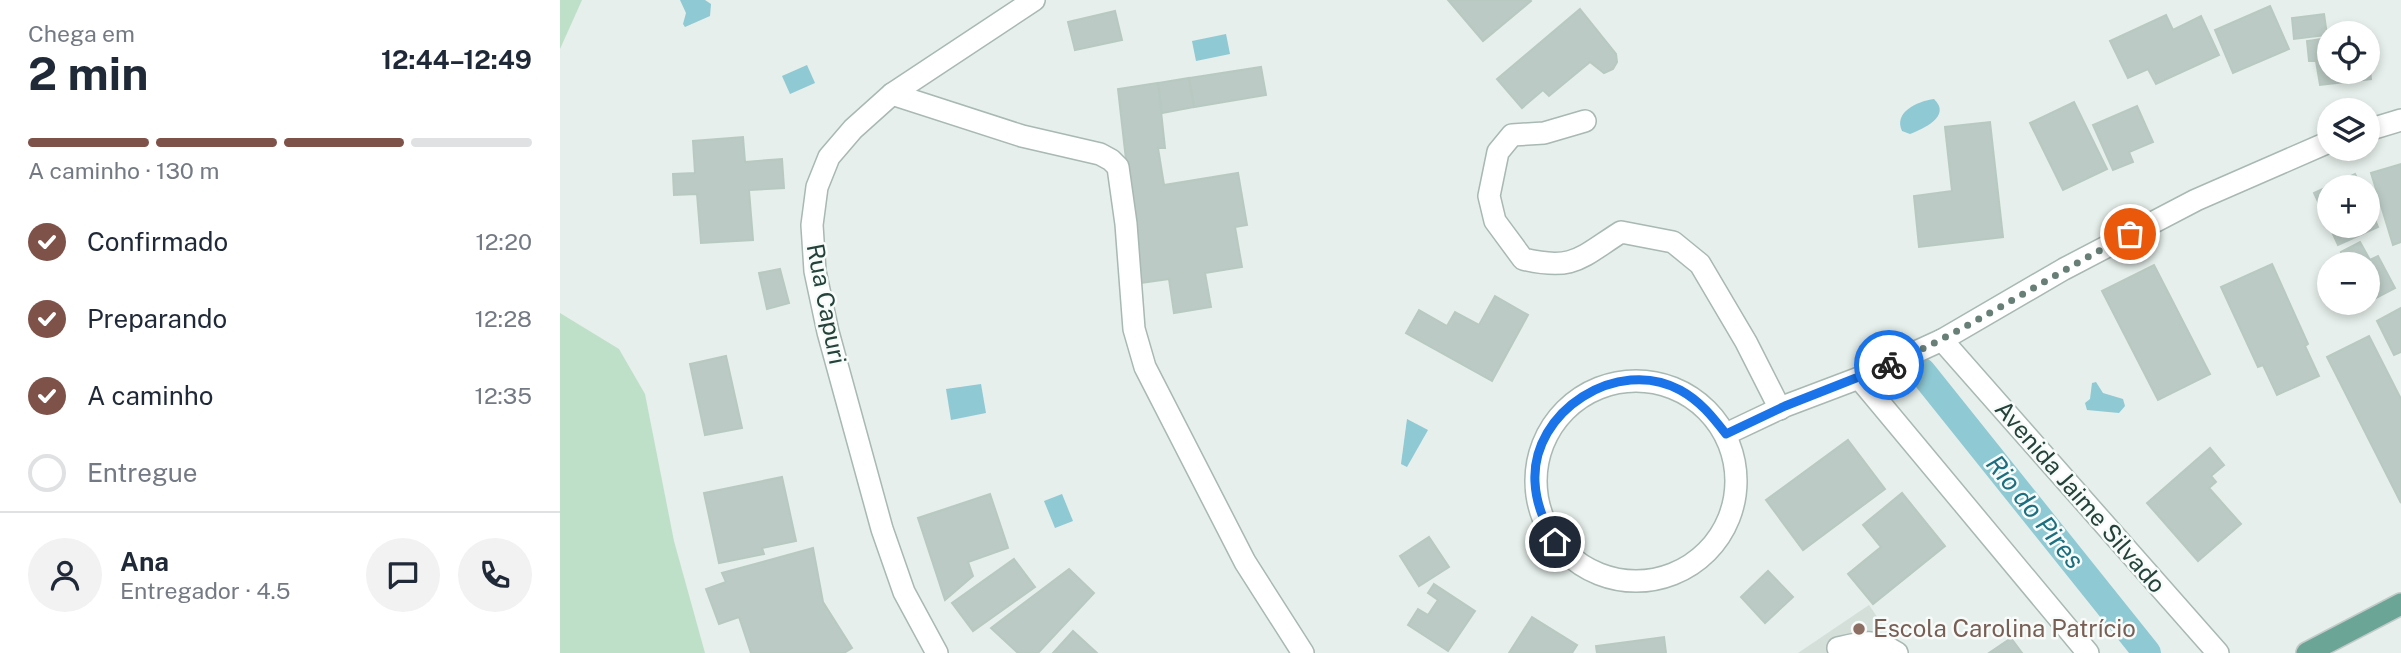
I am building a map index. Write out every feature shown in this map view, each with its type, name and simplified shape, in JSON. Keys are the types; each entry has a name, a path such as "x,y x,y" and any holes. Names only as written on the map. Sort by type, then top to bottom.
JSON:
{"main road":[{"path":"2307,653 2401,604"}],"street":[{"name":"Rua Capuri","path":"937,653 904,592 882,528 828,332 815,271 812,225 817,187 829,157 891,94 1034,0"},
{"path":"891,94 1022,136 1100,154 1118,167 1126,224 1134,329 1145,367 1245,562 1303,653"},
{"path":"2380,126 2401,120"},
{"path":"1585,121 1544,134 1512,135 1498,152 1489,196 1495,221 1523,259 1549,265 1571,263 1622,232 1673,242 1700,264 1746,342 1780,409"},
{"path":"1726,434 1942,341 2064,269 2196,200 2317,147"},
{"name":"Avenida Jaime Silvado","path":"1942,341 2218,653"},
{"path":"1859,378 2088,653"},
{"path":"1646,380 1678,389 1706,408 1726,434 1737,466 1736,499 1725,530 1704,556 1676,574 1644,582 1610,578 1580,565 1555,542 1540,513 1534,480 1541,447 1557,418 1581,396 1612,383 1646,380"},
{"path":"1838,648 1864,642 1881,643 1897,653"}],"shaded area":[{"name":"Escola Carolina Patrício","path":"1869,605 1902,653 1798,653"}],"green space":[{"path":"560,0 582,0 560,49"},
{"path":"560,313 619,349 645,394 674,541 705,653 560,653"}],"water":[{"path":"680,0 705,0 711,4 710,16 685,27 683,24 686,13"},
{"path":"1226,34 1230,54 1196,61 1192,41"},
{"path":"807,65 815,83 790,94 782,76"},
{"path":"1934,99 1940,111 1934,121 1910,134 1902,131 1900,124 1904,113 1914,105"},
{"path":"2096,382 2103,393 2123,399 2125,406 2119,413 2087,410 2085,403 2090,399 2092,383"},
{"path":"981,384 986,413 951,420 946,389"},
{"path":"1407,419 1428,430 1407,467 1401,464"},
{"path":"1062,494 1073,521 1055,528 1044,501"}],"building":[{"path":"1448,0 1530,0 1531,1 1483,41"},
{"path":"2270,6 2289,49 2233,73 2215,30"},
{"path":"1580,9 1616,54 1617,62 1613,69 1604,73 1590,62 1549,96 1543,90 1522,108 1497,79"},
{"path":"1115,11 1122,40 1075,50 1068,22"},
{"path":"2324,14 2325,21 2317,21 2317,36 2294,39 2292,18"},
{"path":"2166,15 2173,30 2201,16 2219,55 2156,84 2148,69 2128,78 2110,41"},
{"path":"2317,40 2317,67 2316,61 2309,61 2307,41"},
{"path":"1261,67 1266,95 1194,107 1189,78"},
{"path":"1189,78 1194,107 1162,113 1158,83"},
{"path":"1158,83 1165,148 1158,148 1164,185 1238,173 1247,225 1235,227 1242,267 1205,273 1211,307 1174,313 1169,279 1140,283 1118,89"},
{"path":"2074,102 2107,169 2063,190 2030,123"},
{"path":"2137,106 2153,142 2129,152 2133,162 2113,170 2093,125"},
{"path":"1990,122 2003,237 1919,247 1914,196 1952,191 1945,127"},
{"path":"743,137 745,162 782,159 784,188 749,190 753,240 701,243 697,194 674,195 673,174 695,173 693,141"},
{"path":"2401,164 2401,242 2393,245 2380,202 2380,175 2371,173"},
{"path":"2335,238 2354,238 2338,245"},
{"path":"2360,242 2366,252 2341,252"},
{"path":"2380,260 2395,288 2380,296"},
{"path":"2272,264 2308,344 2305,346 2319,376 2277,395 2263,365 2258,367 2221,287"},
{"path":"2154,265 2210,374 2158,400 2102,291"},
{"path":"780,269 789,303 767,309 759,273"},
{"path":"1495,296 1528,315 1492,381 1406,333 1419,310 1447,326 1455,312 1479,325"},
{"path":"2401,308 2401,352 2394,355 2377,321"},
{"path":"2369,336 2401,399 2401,503 2327,357"},
{"path":"726,356 742,428 705,435 690,364"},
{"path":"1848,440 1885,489 1803,550 1766,500"},
{"path":"2210,448 2224,465 2211,476 2216,482 2209,488 2241,524 2198,561 2147,503"},
{"path":"782,477 796,541 762,548 764,554 719,563 704,493"},
{"path":"1902,493 1945,546 1873,604 1848,574 1881,547 1863,525"},
{"path":"990,494 1008,548 968,562 973,576 945,600 918,518"},
{"path":"1429,537 1449,567 1419,586 1400,556"},
{"path":"813,548 823,602 852,648 844,653 751,653 739,617 719,624 706,589 726,582 722,573"},
{"path":"1014,559 1035,587 973,631 952,603"},
{"path":"1069,569 1094,593 1038,653 1018,653 991,628"},
{"path":"1768,571 1793,597 1765,623 1741,597"},
{"path":"1434,584 1475,611 1448,651 1408,625 1418,609 1428,615 1438,600 1428,593"},
{"path":"1532,617 1577,645 1572,653 1509,653"},
{"path":"1073,631 1097,653 1053,653"},
{"path":"1664,637 1666,653 1597,653 1596,646"},
{"path":"2011,638 2022,653 1989,653"}],"waterway":[{"name":"Rio do Pires","path":"1922,372 2147,653"}],"way so far":[{"path":"1889,365 1942,341 2064,269 2130,234"}],"place":[{"name":"Escola Carolina Patrício","path":"1859,629"}],"route":[{"path":"1555,542 1540,513 1534,480 1541,447 1557,418 1581,396 1612,383 1646,380 1678,389 1706,408 1726,434 1785,406 1889,365"}]}
